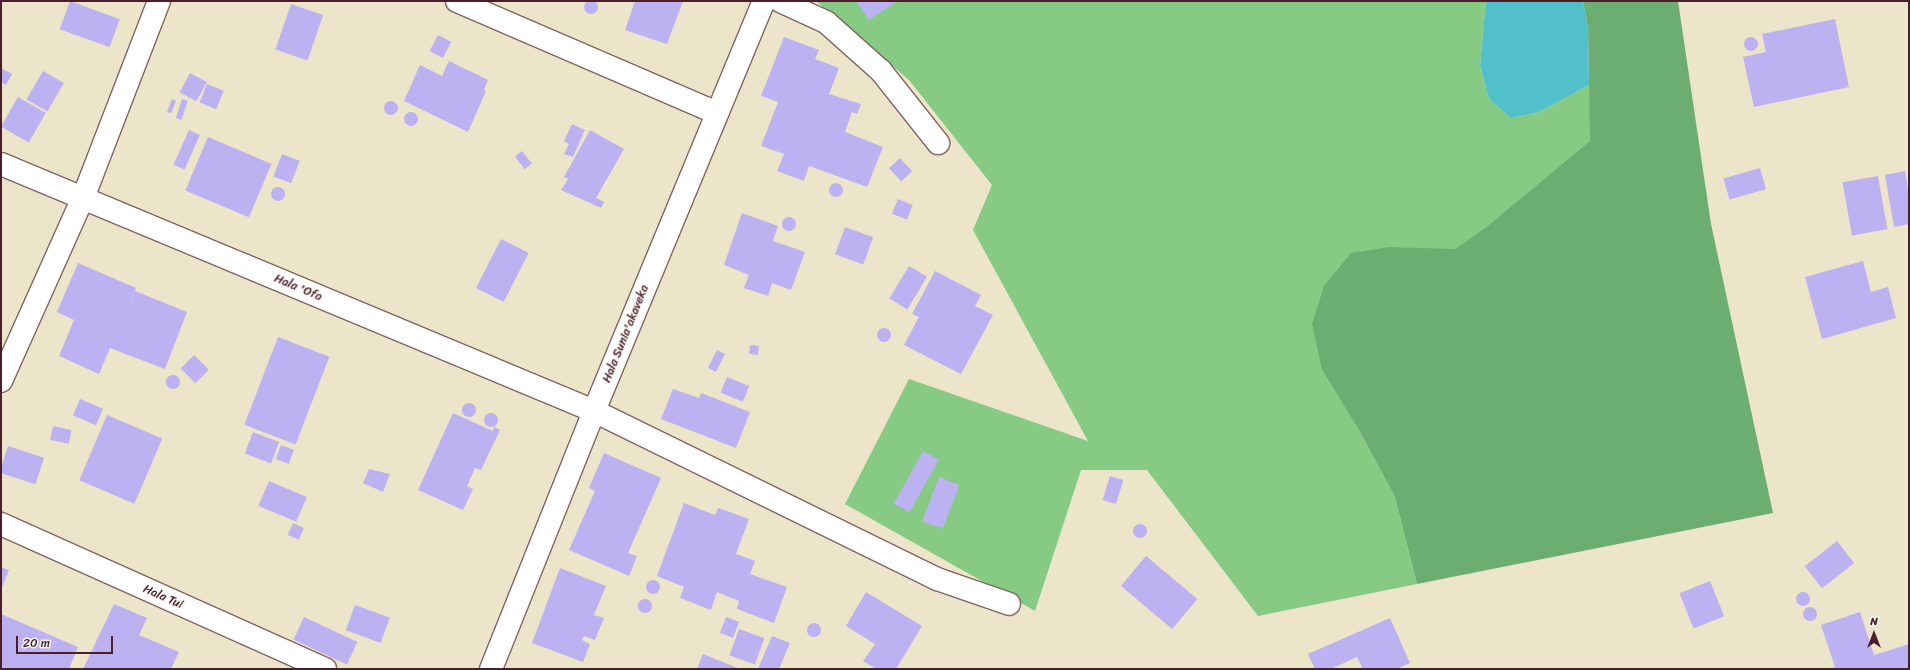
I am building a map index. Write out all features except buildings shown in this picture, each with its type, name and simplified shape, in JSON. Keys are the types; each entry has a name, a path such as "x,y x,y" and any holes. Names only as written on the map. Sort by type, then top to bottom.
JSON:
{"street":[{"path":"1,381 83,198 159,1"},
{"path":"457,1 717,113"},
{"name":"Hala Sunia'akaveka","path":"491,669 594,411 764,1"},
{"path":"780,1 826,22 881,71 938,143"},
{"name":"Hala 'Ofa","path":"1,164 594,411 937,579 1009,604"},
{"name":"Hala Tui","path":"1,524 325,669"}],"green space":[{"path":"816,1 1486,1 1480,66 1489,99 1511,118 1539,112 1589,85 1591,141 1490,224 1455,249 1429,249 1322,370 1360,432 1395,497 1417,584 1258,616 1147,470 1081,470 1035,611 845,504 909,379 1088,441 973,230 992,185 909,80"},
{"path":"1583,1 1678,1 1711,224 1773,513 1417,584 1395,497 1360,432 1322,370 1312,324 1324,286 1351,253 1389,247 1455,249 1490,224 1590,141 1588,29"}],"water":[{"path":"1486,1 1583,1 1588,29 1589,85 1539,112 1511,118 1489,99 1480,66"}]}
